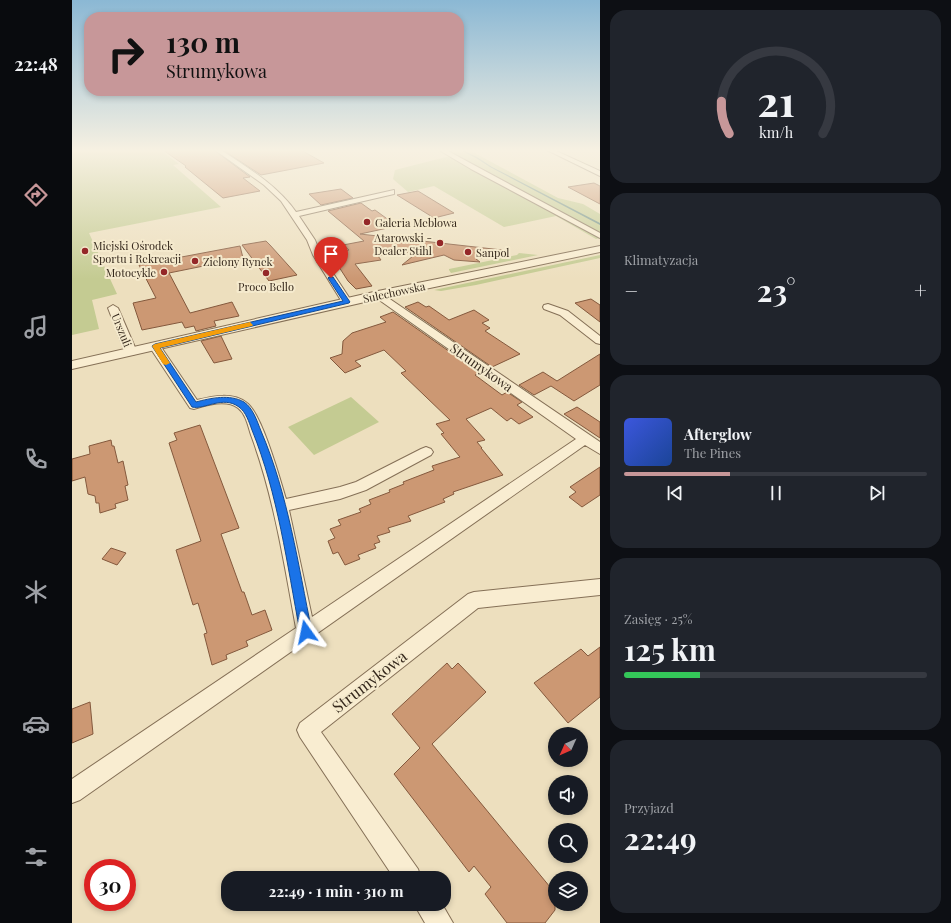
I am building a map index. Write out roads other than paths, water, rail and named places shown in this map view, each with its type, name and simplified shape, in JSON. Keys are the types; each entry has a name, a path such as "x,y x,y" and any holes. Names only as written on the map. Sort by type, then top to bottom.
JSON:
{"street":[{"path":"276,193 284,200 295,215 331,278 347,302"},
{"path":"295,215 387,193"},
{"path":"520,193 600,236"},
{"name":"Sulechowska","path":"72,365 378,295 600,249"},
{"name":"Strumykowa","path":"378,295 600,449"},
{"path":"548,307 564,313 600,341"},
{"name":"Urszuli","path":"114,308 131,352"},
{"path":"155,346 194,405 212,400 229,400 241,404 249,412 269,460 281,506 306,632"},
{"path":"72,792 585,439"},
{"path":"281,506 340,493 361,486 426,452"},
{"name":"Strumykowa","path":"404,871 307,730 474,600 600,587"},
{"path":"432,911 440,923"}],"waterway":[{"path":"541,193 600,224"}],"place":[{"name":"Galeria Meblowa","path":"367,222"},
{"name":"Atarowski - Dealer Stihl","path":"440,243"},
{"name":"Miejski Ośrodek Sportu i Rekreacji","path":"85,251"},
{"name":"Sanpol","path":"468,252"},
{"name":"Zielony Rynek","path":"195,261"},
{"name":"Motocykle","path":"164,272"},
{"name":"Proco Bello","path":"266,273"}]}
